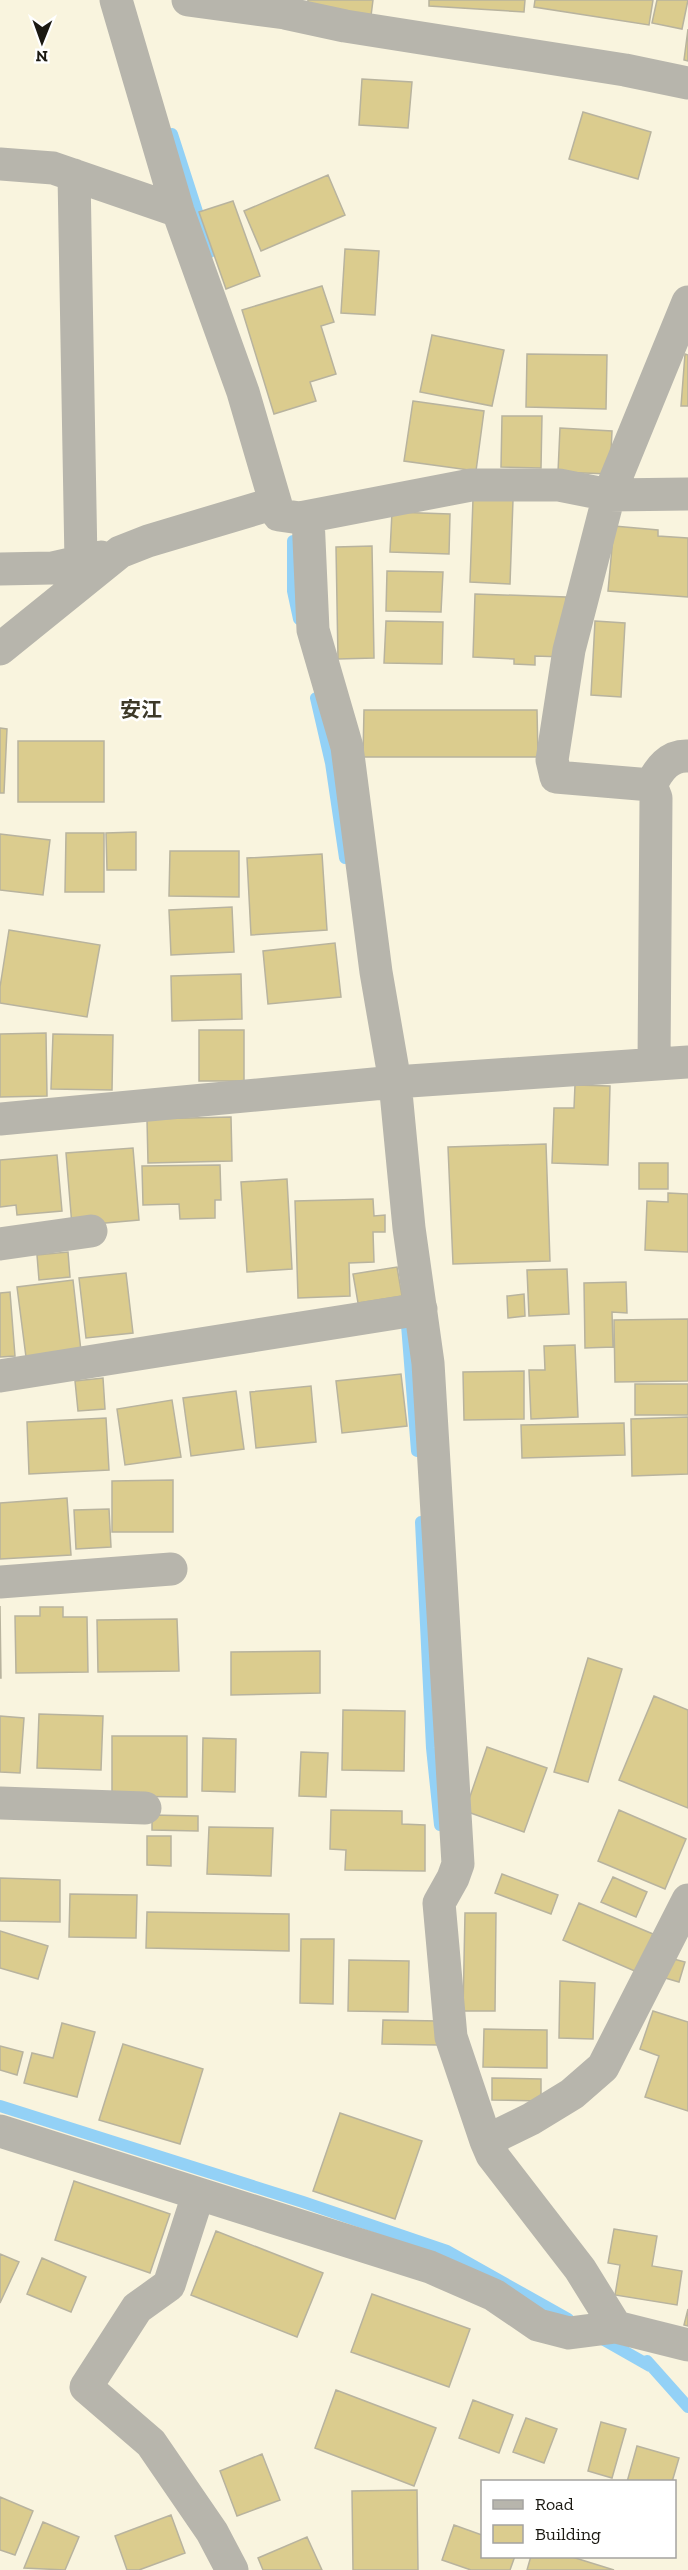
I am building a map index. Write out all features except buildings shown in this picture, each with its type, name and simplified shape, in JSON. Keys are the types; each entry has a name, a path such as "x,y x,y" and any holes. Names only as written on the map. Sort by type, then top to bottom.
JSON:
{"street":[{"path":"116,0 178,211 243,392 292,514 314,630 347,747 376,972 395,1082 409,1228 411,1311 428,1364 458,1864 439,1903 451,2037 496,2136 492,2155 580,2269 609,2327"},
{"path":"188,0 285,6 345,26 626,70 688,83"},
{"path":"0,164 53,168 178,211"},
{"path":"74,175 81,562"},
{"path":"651,785 556,777 552,760 569,650 609,495 688,302"},
{"path":"0,569 52,568 120,552 148,541 292,514 471,485 559,485 609,495 688,494"},
{"path":"0,650 120,552"},
{"path":"654,1064 656,798 651,785 659,768 679,756 688,756"},
{"path":"0,1119 395,1082 688,1062"},
{"path":"0,1244 92,1231"},
{"path":"0,1376 411,1311"},
{"path":"0,1582 171,1569"},
{"path":"0,1803 146,1808"},
{"path":"496,2136 572,2094 603,2067 685,1913"},
{"path":"0,2132 429,2267 494,2295 538,2325 569,2333 609,2327 686,2351"},
{"path":"198,2195 169,2285 137,2308 86,2387 152,2443 212,2532 232,2570"}],"waterway":[{"path":"172,134 210,252"},
{"path":"293,541 293,591 299,619"},
{"path":"316,698 331,763 345,858"},
{"path":"407,1325 417,1451"},
{"path":"421,1522 432,1748 440,1825"},
{"path":"0,2106 303,2202 447,2251 568,2319"},
{"path":"599,2337 650,2366"},
{"path":"647,2361 688,2407"}],"district":[{"name":"安江","path":"141,710"}]}
